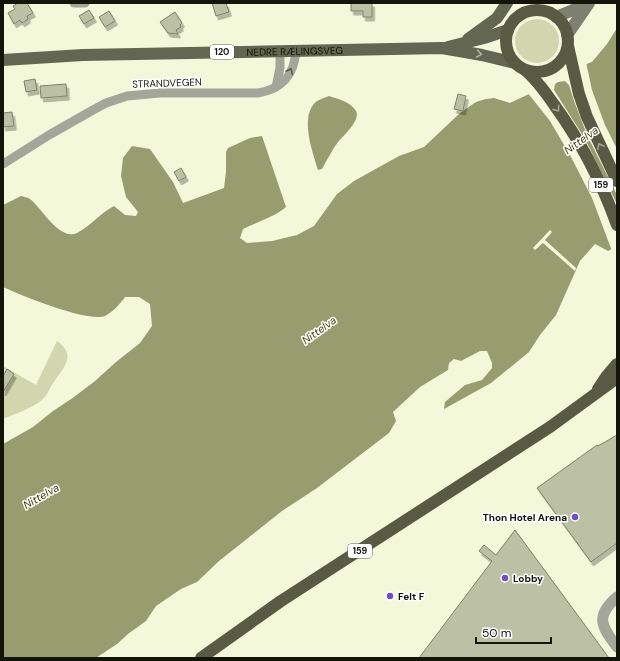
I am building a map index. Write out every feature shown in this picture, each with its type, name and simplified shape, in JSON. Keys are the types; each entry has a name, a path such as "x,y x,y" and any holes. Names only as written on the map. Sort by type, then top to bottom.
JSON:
{"highway":[{"path":"519,16 522,3"},
{"path":"508,30 519,16 534,10 550,10"},
{"name":"159","path":"550,10 564,26 578,94 617,181"},
{"name":"159","path":"508,30 506,44 508,51 515,63 529,74 559,112 581,147 605,193 617,225"},
{"name":"159","path":"529,74 545,72 563,59 568,40"},
{"name":"159","path":"595,393 617,364"},
{"name":"159","path":"201,658 281,601 544,431 617,378"}],"main road":[{"path":"462,43 497,18 508,3"},
{"path":"550,10 589,3"},
{"path":"568,40 589,3"},
{"name":"NEDRE RÆLINGSVEG","path":"442,48 484,38 508,30"},
{"name":"NEDRE RÆLINGSVEG","path":"3,60 83,55 442,48 482,54 515,63"}],"street":[{"path":"276,87 280,68 280,51"},
{"name":"STRANDVEGEN","path":"3,164 43,138 93,110 106,103 127,96 160,92 270,91 286,80 291,72 296,51"},
{"path":"617,597 602,614 602,620 603,626 617,647"}],"shaded area":[{"path":"537,19 549,23 555,29 559,41 555,53 549,59 537,63 525,59 519,53 515,41 519,29 525,23"},
{"path":"57,341 66,351 67,361 45,396 33,406 3,419 3,369 5,367 36,385"}],"water":[{"name":"Nittelva","path":"617,28 617,246 608,251 595,244 580,261 556,315 529,352 491,383 444,409 445,402 465,385 482,380 492,368 492,363 487,351 480,351 461,361 454,359 449,363 448,370 420,387 393,412 396,421 389,433 317,488 282,511 219,561 197,582 181,589 156,606 146,621 117,644 96,658 3,658 3,444 33,427 95,381 140,343 152,326 150,304 139,297 125,297 111,312 105,316 97,317 85,316 54,307 3,287 3,205 21,196 28,198 57,228 70,234 77,233 114,206 125,215 136,216 138,212 126,197 121,176 123,158 132,146 150,149 173,182 183,203 224,188 226,152 228,148 250,138 262,136 286,207 271,217 243,229 240,238 247,243 272,241 297,235 314,226 337,194 354,181 399,156 424,147 460,113 476,102 494,98 510,103 565,77 581,66 592,62 607,44"},
{"path":"329,96 351,105 356,111 357,115 354,123 338,142 322,169 318,170 309,137 308,120 314,103"}],"pier":[{"path":"586,62 592,90 605,125 617,149 617,195 588,137 569,85 565,81 558,82 555,84 554,90 585,139 617,204 617,248 612,251 592,198 570,155 550,121 527,92 564,75 580,64"},
{"path":"550,230 552,232 545,240 576,268 575,271 543,243 535,250 533,248"}],"building":[{"path":"18,3 27,3 33,13 27,16 28,19 22,23 20,20 14,24 8,13 15,9 13,6"},
{"path":"212,3 226,3 229,12 216,16"},
{"path":"351,3 372,3 372,17 363,17 363,11 351,11"},
{"path":"89,10 94,18 84,24 79,16"},
{"path":"109,11 115,21 105,27 99,17"},
{"path":"175,12 182,23 180,25 181,27 176,30 178,34 168,33 160,22"},
{"path":"35,79 37,90 26,92 24,81"},
{"path":"66,84 67,96 41,98 40,86"},
{"path":"458,94 466,96 463,111 454,109"},
{"path":"12,112 14,126 3,127 3,113"},
{"path":"181,168 186,177 179,181 174,172"},
{"path":"7,369 14,374 3,392 3,376"},
{"path":"617,435 617,543 591,562 537,488 597,445 598,446"},
{"path":"515,530 609,658 419,658 492,561 479,551 484,545 496,555"}],"place":[{"name":"Thon Hotel Arena","path":"575,517"},
{"name":"Lobby","path":"505,578"},
{"name":"Felt F","path":"390,596"}]}
